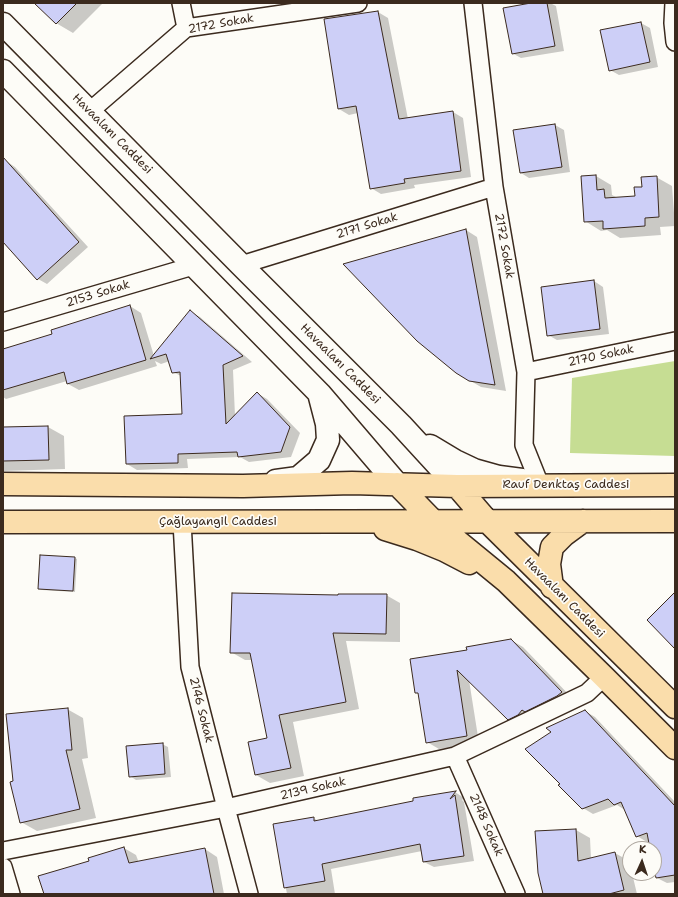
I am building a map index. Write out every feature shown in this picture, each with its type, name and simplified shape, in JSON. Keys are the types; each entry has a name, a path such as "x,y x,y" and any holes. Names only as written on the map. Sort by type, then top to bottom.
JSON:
{"main road":[{"path":"3,484 243,486 352,483 397,484 434,522 505,580 675,748"},
{"name":"Rauf Denktaş Caddesi","path":"397,484 457,486 539,484 675,485"},
{"name":"Havaalanı Caddesi","path":"457,486 488,522 552,587 675,707"},
{"path":"552,587 549,564 552,547 564,535 583,521"},
{"path":"488,522 675,521"},
{"name":"Çağlayangil Caddesi","path":"3,522 488,522"},
{"path":"363,522 417,539 444,550 505,580"}],"street":[{"path":"181,3 186,28"},
{"name":"2172 Sokak","path":"90,111 186,28 358,3"},
{"name":"2172 Sokak","path":"473,3 494,187 526,372 524,445 539,484"},
{"path":"674,3 673,23 675,42"},
{"name":"Havaalanı Caddesi","path":"3,24 412,436 457,486"},
{"path":"3,71 320,394 397,484"},
{"name":"2171 Sokak","path":"241,265 494,187"},
{"name":"2153 Sokak","path":"3,322 193,266"},
{"name":"2170 Sokak","path":"526,372 675,341"},
{"path":"243,486 298,478 319,460 328,440 327,424 320,394"},
{"path":"412,436 455,461 474,470 539,484"},
{"name":"2146 Sokak","path":"182,522 190,667 249,894"},
{"name":"2139 Sokak","path":"3,851 226,808 456,756 587,693 604,677"},
{"name":"2148 Sokak","path":"456,756 516,894"},
{"path":"3,867 12,894"}],"green space":[{"path":"675,361 675,456 570,453 572,378"}],"building":[{"path":"34,3 77,3 56,24"},
{"path":"531,3 547,3 555,46 512,54 503,8"},
{"path":"378,11 399,119 453,111 461,171 404,179 405,183 370,189 356,106 338,109 324,19"},
{"path":"641,22 650,62 609,71 600,30"},
{"path":"555,124 562,167 520,173 513,130"},
{"path":"3,157 79,242 37,280 3,242"},
{"path":"596,175 597,190 604,189 605,198 635,196 634,187 642,187 641,177 657,176 659,217 645,218 645,226 603,229 603,221 584,222 581,176"},
{"path":"466,229 495,385 469,381 456,373 417,341 343,264"},
{"path":"594,280 600,329 547,336 541,287"},
{"path":"130,305 146,360 67,384 64,372 3,390 3,349 52,334 51,330"},
{"path":"190,310 243,356 223,365 226,424 257,392 290,427 281,452 238,457 237,452 178,454 178,463 126,464 124,416 182,414 180,372 172,373 166,354 150,359"},
{"path":"48,426 49,460 3,461 3,427"},
{"path":"40,555 75,557 73,591 38,589"},
{"path":"675,592 675,649 647,620"},
{"path":"232,593 338,595 387,594 386,634 333,633 346,702 279,715 291,768 255,775 248,742 267,738 250,653 230,653"},
{"path":"511,639 562,692 525,712 522,710 518,715 508,720 457,670 467,736 426,743 418,693 415,693 410,659 467,650 466,647"},
{"path":"68,708 72,750 66,750 80,809 20,823 10,782 13,781 6,714"},
{"path":"585,710 675,806 675,875 662,877 662,841 648,841 647,833 636,837 621,802 614,805 608,799 582,809 558,785 560,784 525,749 551,732 546,728"},
{"path":"163,743 165,774 129,777 126,746"},
{"path":"456,791 450,799 455,795 464,856 423,862 420,844 322,864 325,881 284,888 273,824 314,817 314,821 413,801 413,798"},
{"path":"576,829 578,861 615,852 624,890 609,894 543,894 538,873 535,831"},
{"path":"124,847 129,863 205,848 214,894 44,894 38,876 89,861 88,858"}]}
